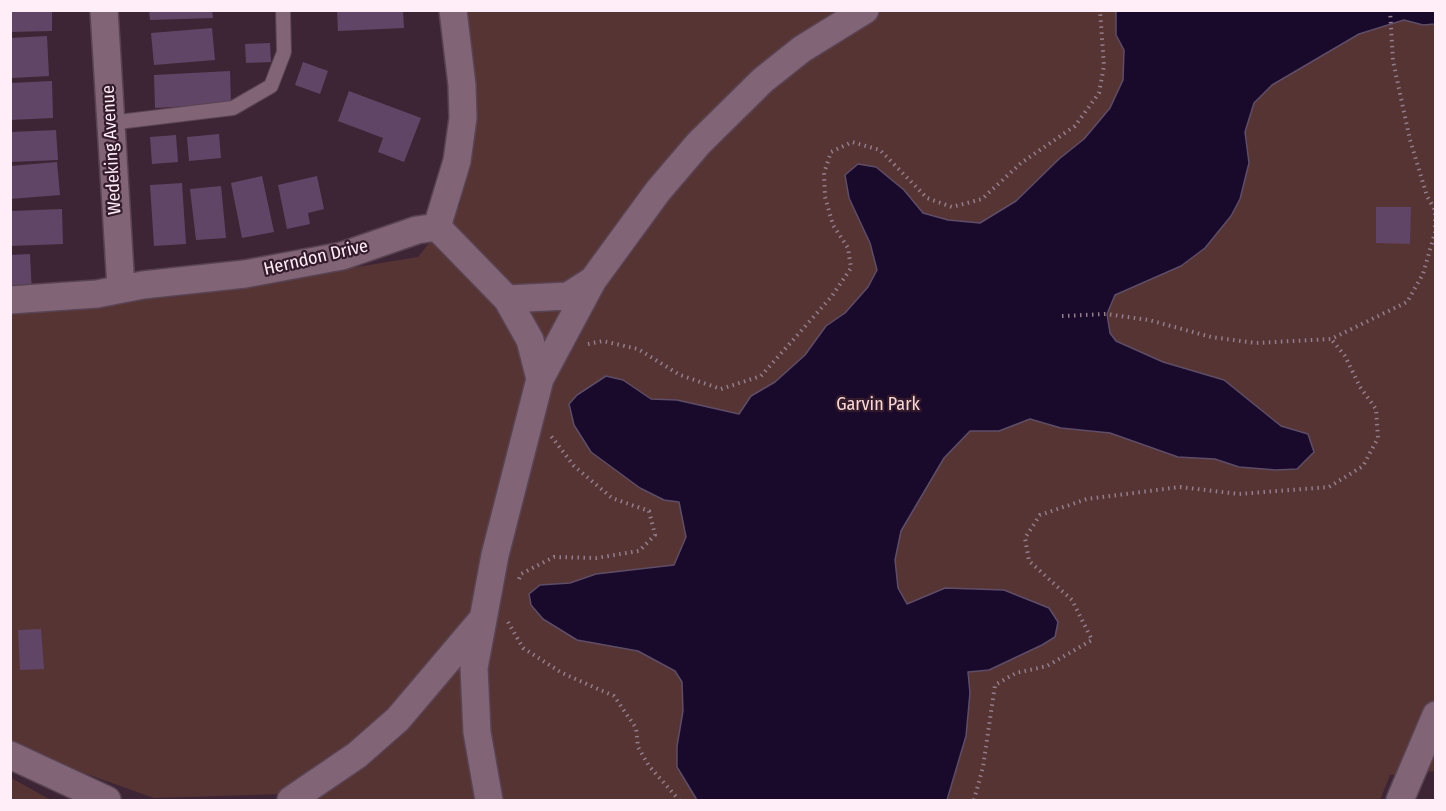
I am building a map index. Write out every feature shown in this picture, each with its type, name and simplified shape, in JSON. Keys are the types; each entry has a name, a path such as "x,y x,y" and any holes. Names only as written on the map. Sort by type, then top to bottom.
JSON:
{"street":[{"name":"Wedeking Avenue","path":"104,10 121,288"},
{"path":"453,10 462,76 462,118 457,161 437,226 507,299 531,340 540,379"},
{"path":"489,801 474,699 474,668 494,620 495,555 540,379 593,280 658,191 732,109 802,49 865,10"},
{"name":"Herndon Drive","path":"10,300 97,294 121,288 245,274 342,256 417,230 437,226"},
{"path":"507,299 568,296 593,280"},
{"path":"291,801 357,755 398,719 494,620"},
{"path":"1400,801 1436,715"},
{"path":"10,756 107,801"}],"lane":[{"path":"110,123 232,108 271,86 284,52 283,10"}],"path":[{"path":"582,345 603,341 638,349 680,375 721,389 761,375 832,296 851,268 848,248 833,225 825,197 824,172 831,152 852,142 880,150 927,198 952,207 982,199 1021,163 1075,126 1099,93 1104,66 1100,10"},
{"path":"1062,316 1107,314 1149,320 1211,337 1256,343 1331,339 1407,302 1423,274 1435,236 1435,210 1427,196 1410,140 1393,61 1389,24 1390,10"},
{"path":"974,801 983,767 995,685 1016,673 1047,666 1092,640 1072,600 1029,561 1025,538 1040,515 1087,499 1180,487 1239,494 1329,487 1363,466 1378,438 1376,409 1360,387 1345,356 1331,339"},
{"path":"517,582 521,574 554,557 596,558 639,551 655,535 649,511 612,498 574,466 546,430"},
{"path":"494,620 524,648 562,673 614,696 636,728 638,747 679,801"}],"green space":[{"name":"Garvin Park","path":"466,11 1435,11 1435,771 1390,775 1380,800 296,800 283,794 154,798 31,754 11,740 11,312 181,296 418,257 460,205 474,92"},
{"path":"11,778 49,799 55,800 11,800"}],"shaded area":[{"path":"1116,11 1435,11 1435,24 1423,25 1404,20 1359,34 1272,85 1254,103 1245,132 1249,163 1240,199 1231,216 1205,248 1181,266 1115,295 1107,314 1110,333 1116,341 1163,362 1224,380 1281,426 1308,434 1314,452 1297,469 1276,470 1239,467 1215,459 1178,457 1110,433 1061,428 1030,419 999,431 970,431 944,458 901,531 895,560 898,588 907,604 945,588 1004,590 1049,608 1058,622 1055,637 1042,645 989,670 968,672 970,693 966,736 947,800 697,800 677,767 677,746 683,711 682,682 675,671 638,651 577,640 543,619 531,605 529,594 540,585 570,583 596,574 674,565 686,537 679,502 664,500 640,488 591,452 574,425 569,404 577,395 606,376 623,380 651,399 677,400 739,414 751,396 775,382 805,355 826,326 845,313 868,287 877,270 870,243 849,198 845,175 858,164 876,167 904,190 923,213 948,220 980,223 1016,201 1059,159 1084,139 1110,108 1123,80 1124,50 1116,35"}],"building":[{"path":"10,10 52,10 52,31 10,32"},
{"path":"149,10 212,10 213,18 150,20"},
{"path":"337,10 403,10 404,28 338,31"},
{"path":"212,28 215,60 154,65 151,33"},
{"path":"47,36 49,76 12,78 10,38"},
{"path":"270,43 271,62 246,63 245,44"},
{"path":"303,62 328,71 320,94 295,85"},
{"path":"230,71 231,104 155,108 154,75"},
{"path":"52,81 53,118 10,120 10,83"},
{"path":"349,91 421,118 404,162 378,152 383,138 338,121"},
{"path":"56,130 58,160 10,162 10,132"},
{"path":"219,134 221,158 189,161 187,137"},
{"path":"176,135 178,162 152,164 150,137"},
{"path":"57,162 60,195 10,199 10,166"},
{"path":"262,176 274,232 242,238 231,183"},
{"path":"317,176 324,209 308,213 310,224 287,229 278,185"},
{"path":"182,183 186,244 154,246 150,185"},
{"path":"221,186 226,238 196,240 190,189"},
{"path":"1376,207 1411,207 1410,244 1376,243"},
{"path":"62,209 63,244 10,246 10,211"},
{"path":"30,254 32,294 10,295 10,255"},
{"path":"41,629 44,669 20,670 18,630"}]}
